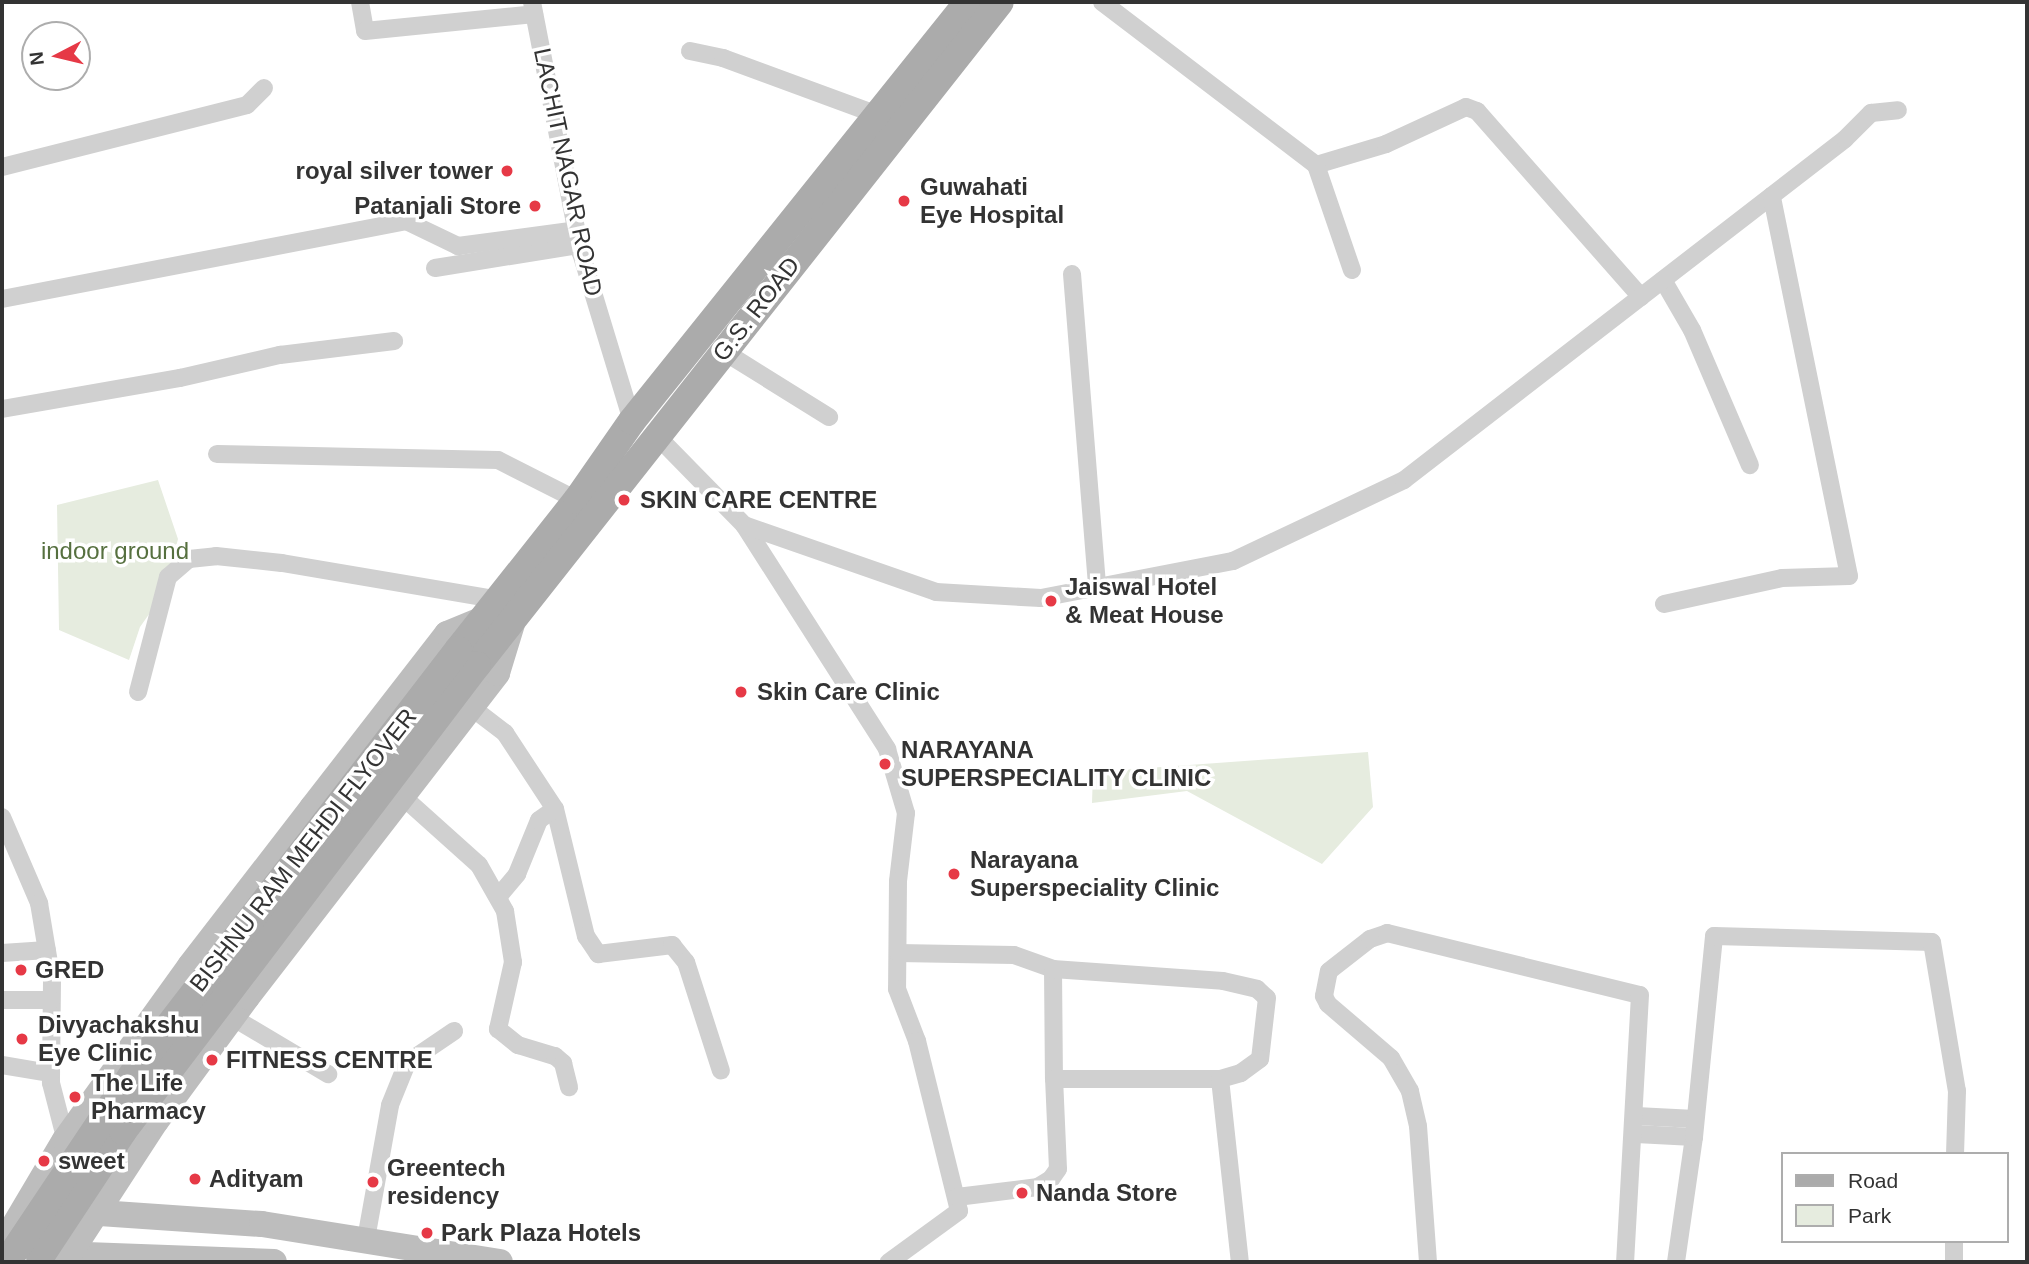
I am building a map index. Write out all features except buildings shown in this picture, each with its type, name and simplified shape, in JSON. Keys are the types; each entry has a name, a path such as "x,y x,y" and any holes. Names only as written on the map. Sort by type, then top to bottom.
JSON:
{"main road":[{"name":"G.S. ROAD","path":"501,611 632,421 968,2"},
{"name":"G.S. ROAD","path":"501,611 656,435 1000,2"},
{"name":"BISHNU RAM MEHDI FLYOVER","path":"37,1262 123,1131 501,611"},
{"name":"BISHNU RAM MEHDI FLYOVER","path":"7,1262 138,1066 467,658"}],"street":[{"path":"360,2 365,31 533,8"},
{"path":"1102,2 1315,165 1352,270"},
{"name":"LACHIT NAGAR ROAD","path":"533,8 578,237 632,421"},
{"path":"690,51 723,58 878,115"},
{"path":"2,166 247,105 264,88"},
{"path":"1315,165 1362,153 1472,108 1641,297"},
{"path":"744,525 936,592 1041,598 1233,561 1404,480 1772,196 1871,114 1898,110"},
{"path":"1664,604 1782,578 1849,576 1772,196"},
{"path":"2,299 406,221 458,246 578,237"},
{"path":"435,268 578,237"},
{"path":"1072,274 1097,587"},
{"path":"1663,280 1692,330 1750,465"},
{"path":"2,409 280,355 394,341"},
{"path":"723,351 829,417"},
{"path":"656,435 744,525 887,749 906,813 898,881 897,989 917,1041 959,1211 889,1262"},
{"path":"217,453 498,460 577,500"},
{"path":"138,692 168,577 189,559 216,556 282,563 501,611"},
{"path":"68,1258 233,1016 497,673 501,611"},
{"path":"6,1234 65,1140 167,997 447,634 501,611"},
{"path":"471,707 505,733 555,809 586,936 598,954 672,945 686,962 721,1071"},
{"path":"402,796 479,865 498,897 505,911 513,962 498,1029 518,1045 555,1056 563,1063 569,1087"},
{"path":"498,897 517,874 539,820 555,809"},
{"path":"2,817 39,903 47,950 51,1000 50,1073 65,1140 98,1212"},
{"path":"1427,1262 1418,1126 1410,1091 1391,1058 1328,1004 1324,996 1329,971 1370,939 1387,933 1635,990 1643,1002 1625,1262"},
{"path":"1676,1262 1695,1128 1714,936 1932,942 1957,1091 1955,1152"},
{"path":"2,953 47,950"},
{"path":"898,953 1014,955 1053,970 1211,980 1257,989 1267,998 1261,1059 1241,1073 1220,1079 1054,1079"},
{"path":"194,961 233,1016"},
{"path":"957,1197 1038,1187 1051,1179 1058,1169 1053,970"},
{"path":"167,997 233,1016 328,1074"},
{"path":"2,1000 51,1000"},
{"path":"366,1239 390,1105 407,1063 453,1031"},
{"path":"2,1065 50,1073"},
{"path":"1220,1079 1240,1262"},
{"path":"1636,1125 1695,1128"},
{"path":"6,1234 64,1212 98,1212 262,1224 500,1262"},
{"path":"1954,1243 1954,1262"},
{"path":"2,1260 68,1258 274,1262"}],"green space":[{"name":"indoor ground","path":"158,480 178,539 164,593 140,627 129,660 59,630 57,505"},
{"path":"1368,752 1373,807 1322,864 1187,791 1092,803 1093,772"}],"place":[{"name":"royal silver tower","path":"507,171"},
{"name":"Guwahati Eye Hospital","path":"904,201"},
{"name":"Patanjali Store","path":"535,206"},
{"name":"SKIN CARE CENTRE","path":"624,500"},
{"name":"Jaiswal Hotel & Meat House","path":"1051,601"},
{"name":"Skin Care Clinic","path":"741,692"},
{"name":"NARAYANA SUPERSPECIALITY CLINIC","path":"885,764"},
{"name":"Narayana Superspeciality Clinic","path":"954,874"},
{"name":"GRED","path":"21,970"},
{"name":"Divyachakshu Eye Clinic","path":"22,1039"},
{"name":"FITNESS CENTRE","path":"212,1060"},
{"name":"The Life Pharmacy","path":"75,1097"},
{"name":"sweet","path":"44,1161"},
{"name":"Adityam","path":"195,1179"},
{"name":"Greentech residency","path":"373,1182"},
{"name":"Nanda Store","path":"1022,1193"},
{"name":"Park Plaza Hotels","path":"427,1233"}]}
